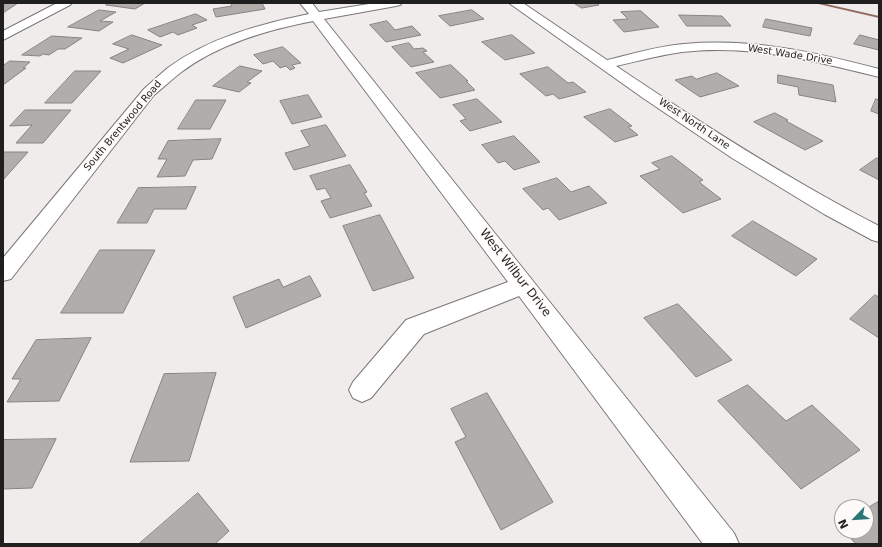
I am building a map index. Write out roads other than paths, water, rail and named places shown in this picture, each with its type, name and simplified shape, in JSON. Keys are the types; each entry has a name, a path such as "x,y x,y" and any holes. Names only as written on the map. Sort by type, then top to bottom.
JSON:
{"street":[{"path":"3,36 66,3"},
{"name":"South Brentwood Road","path":"3,273 144,98 170,72 201,52 311,10 396,3"},
{"name":"West North Lane","path":"515,3 742,158 800,193 879,235"},
{"name":"West Wilbur Drive","path":"311,10 722,544"},
{"name":"West Wade Drive","path":"606,65 659,52 683,48 720,46 795,53 879,72"},
{"path":"362,390 415,327 524,285"}],"waterway":[{"path":"816,3 879,17"}]}
